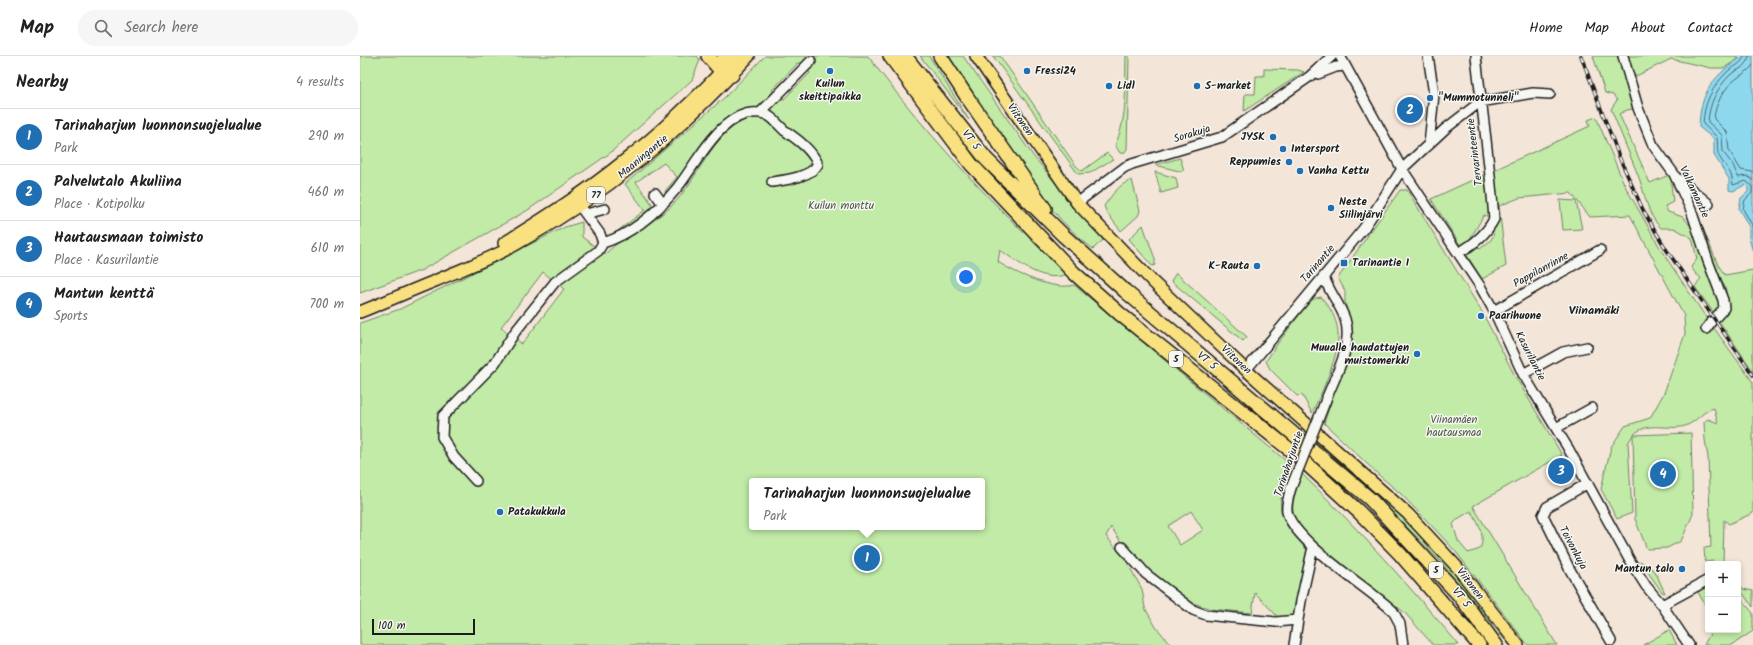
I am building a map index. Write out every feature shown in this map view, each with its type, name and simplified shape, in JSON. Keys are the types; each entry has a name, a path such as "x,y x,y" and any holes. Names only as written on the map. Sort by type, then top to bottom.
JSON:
{"highway":[{"path":"708,56 729,64"},
{"name":"VT 5","path":"890,56 971,164 1073,272 1120,314 1299,457 1359,512 1400,554 1479,645"},
{"name":"VT 5","path":"905,56 986,159 1064,236 1125,291 1370,499 1459,595 1496,645"},
{"path":"940,56 1064,236"}],"main road":[{"name":"Maaningantie","path":"360,312 468,268 514,245 580,206 621,177 706,102 729,64 750,56"},
{"name":"Viitonen","path":"976,56 1077,203 1154,283 1246,370 1408,514 1457,567 1518,645"}],"street":[{"name":"Sorakuja","path":"1077,203 1125,167 1222,137 1310,77 1332,56"},
{"name":"Kasurilantie","path":"1340,56 1344,66 1402,169 1458,253 1494,311 1523,374 1588,483 1630,561 1646,586 1662,605 1689,645"},
{"path":"1428,56 1434,94 1430,145"},
{"path":"1476,56 1480,102"},
{"name":"Valkamantie","path":"1623,56 1638,108 1653,145 1674,174 1691,210 1723,300 1724,308 1711,323"},
{"path":"760,113 811,61"},
{"name":"Sorakuja","path":"1310,77 1328,69 1344,66"},
{"name":"Tervarinteentie","path":"1458,253 1470,247 1489,229 1494,219 1486,133 1480,102 1533,94 1550,94"},
{"name":"Tarinantie","path":"1246,370 1364,228 1402,169 1430,145 1445,129 1480,102"},
{"path":"476,481 454,457 442,437 443,416 495,363 515,332 555,282 598,251 603,243 614,240 636,226 662,204 677,188 708,143 725,126 739,117 760,113 770,117 812,152 818,164 816,168 806,174 772,182"},
{"path":"1674,174 1709,204"},
{"path":"654,193 662,204"},
{"path":"580,206 605,209"},
{"path":"580,206 600,234 603,243"},
{"name":"Pappilanrinne","path":"1494,311 1600,250"},
{"name":"Tarinaharjuntie","path":"1324,277 1345,319 1347,336 1341,363 1324,402 1291,488 1287,505 1288,516 1296,530 1313,547 1393,611 1400,624 1403,645"},
{"path":"1523,374 1563,352 1587,347"},
{"path":"1556,428 1592,408"},
{"name":"Toivonkuja","path":"1588,483 1547,506 1543,515 1569,568 1611,641"},
{"path":"1294,645 1313,547"},
{"path":"1122,548 1146,574 1193,610 1206,615 1276,622 1298,620"},
{"path":"1662,605 1705,582"}],"green space":[{"path":"360,56 697,56 700,60 692,80 610,153 528,210 422,270 360,293"},
{"name":"Kuilun monttu","path":"765,56 868,56 917,118 951,157 987,196 1067,274 1050,276 1032,271 1000,250 998,262 1034,280 1056,285 1074,285 1291,465 1282,492 1281,511 1289,528 1307,550 1293,616 1278,617 1255,593 1252,613 1211,609 1175,597 1123,545 1111,527 1106,536 1125,559 1142,589 1145,608 1156,627 1171,645 360,645 360,323 400,309 565,227 582,222 582,237 605,254 614,246 661,215 670,207 687,188 710,152 728,131 739,123 752,117 753,107 735,114 711,132 667,194 665,191 677,177 664,163 636,182 652,204 653,208 630,228 614,236 615,233 645,210 625,184 725,97","holes":["799,62 810,73 782,101 772,90","543,272 564,289 522,344 501,327","1191,511 1203,530 1180,545 1168,526"]},
{"path":"920,56 929,56 969,120"},
{"path":"948,56 963,56 1034,157 1103,240 1093,249 1072,231 1032,185 996,132"},
{"path":"993,56 1000,56 1076,166 1082,171 1107,153 1113,159 1090,173 1078,174"},
{"path":"1126,56 1129,56 1127,149 1124,153 1120,153 1115,145 1124,113"},
{"path":"1593,56 1738,56 1738,59 1724,68 1711,68 1671,59 1630,79 1638,108 1627,110 1619,114 1650,183 1669,175 1673,180 1671,183 1673,202 1665,206 1668,212 1683,217 1693,229 1719,293 1720,310 1716,316 1695,287 1701,278 1691,267 1697,259 1692,238 1674,228 1661,228 1652,217 1638,175 1611,109 1617,100 1613,95 1605,93"},
{"path":"1264,69 1298,70 1304,72 1244,111 1245,94 1255,94 1256,76 1264,76"},
{"path":"1596,117 1625,186 1663,253 1703,313 1753,382 1753,513 1729,524 1724,520 1723,561 1705,562 1704,548 1711,547 1708,457 1704,422 1708,419 1718,423 1714,408 1710,409 1685,426 1645,428 1633,435 1628,443 1632,513 1617,519 1601,489 1611,447 1625,426 1650,418 1664,393 1685,334 1684,316 1630,215 1590,217 1571,193 1519,198 1499,206 1506,266 1482,279 1431,199 1590,126 1588,120","holes":["1484,215 1494,219 1489,229 1494,234 1491,240 1480,249 1470,239"]},
{"path":"1180,158 1184,170 1179,171 1155,165"},
{"path":"1155,172 1176,178 1178,188 1161,193"},
{"path":"1132,180 1140,211 1138,216 1121,231 1107,213 1104,206 1123,184"},
{"name":"Viinamäen hautausmaa","path":"1400,190 1407,190 1482,312 1515,376 1562,455 1473,506 1557,645 1528,645 1456,552 1400,493 1324,423 1350,347 1352,330 1345,302 1345,291 1338,278","holes":["1471,511 1479,525 1482,534 1482,544 1480,549 1468,553 1458,541 1453,524 1459,518"]},
{"path":"1691,199 1718,265 1725,275 1753,270 1753,371 1719,321 1726,311 1726,290 1709,251"},
{"path":"1560,200 1576,201 1582,229 1563,230"},
{"path":"1143,225 1155,259 1155,265 1152,266 1129,239"},
{"path":"1176,273 1247,337 1243,341 1171,281"},
{"path":"1321,297 1335,318 1338,342 1329,374 1312,413 1302,395 1297,396 1270,369 1266,361 1310,301"},
{"path":"1691,433 1693,514 1681,541 1667,548 1647,549 1635,519 1633,435"},
{"path":"1317,439 1405,519 1457,572 1513,645 1509,645 1442,563 1378,497 1316,442"},
{"path":"1302,474 1383,558 1459,645 1433,645 1405,613 1304,535 1295,519 1293,512 1294,498"},
{"path":"1640,561 1655,571 1665,593 1662,592"},
{"path":"1741,586 1743,589 1753,591 1753,607 1741,591"},
{"path":"1705,587 1705,605 1698,592"},
{"path":"1741,599 1753,613 1753,631 1732,645 1704,645 1710,633 1741,633"},
{"path":"1669,630 1677,645 1643,645"}],"water":[{"path":"1743,56 1753,56 1753,252 1749,238 1749,227 1739,209 1741,198 1748,192 1748,188 1745,185 1733,191 1729,190 1729,179 1714,155 1714,139 1699,127 1702,104 1710,86 1724,70"}],"railway":[{"path":"1581,56 1620,159 1644,212 1666,249 1753,375"}],"place":[{"name":"Kuilun skeittipaikka","path":"830,71"},
{"name":"Fressi24","path":"1027,71"},
{"name":"Lidl","path":"1109,86"},
{"name":"S-market","path":"1197,86"},
{"name":"\"Mummotunneli\"","path":"1430,98"},
{"name":"Palvelutalo Akuliina","path":"1410,110"},
{"name":"JYSK","path":"1273,137"},
{"name":"Intersport","path":"1283,149"},
{"name":"Reppumies","path":"1289,162"},
{"name":"Vanha Kettu","path":"1300,171"},
{"name":"Neste Siilinjärvi","path":"1331,208"},
{"name":"Tarinantie I","path":"1344,263"},
{"name":"K-Rauta","path":"1257,266"},
{"name":"Paarihuone","path":"1481,316"},
{"name":"Muualle haudattujen muistomerkki","path":"1417,354"},
{"name":"Hautausmaan toimisto","path":"1561,471"},
{"name":"Mantun kenttä","path":"1663,474"},
{"name":"Patakukkula","path":"500,512"},
{"name":"Tarinaharjun luonnonsuojelualue","path":"867,558"},
{"name":"Mantun talo","path":"1682,569"}],"district":[{"name":"Viinamäki","path":"1594,310"}]}
